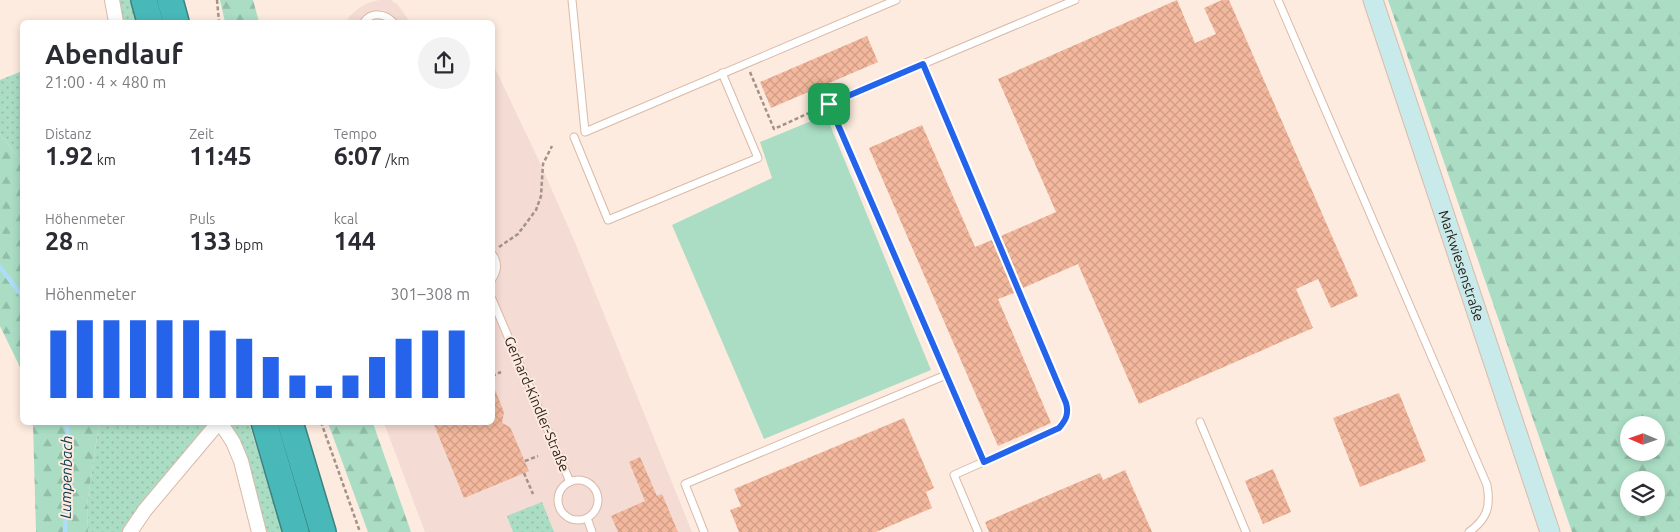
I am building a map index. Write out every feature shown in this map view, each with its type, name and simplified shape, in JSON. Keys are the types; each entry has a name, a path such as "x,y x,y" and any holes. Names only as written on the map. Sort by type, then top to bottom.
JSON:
{"highway":[{"path":"144,0 149,20"},
{"path":"170,0 175,20"},
{"path":"265,425 296,532"},
{"path":"291,425 323,532"}],"street":[{"path":"112,0 116,20"},
{"name":"Markwiesenstraße","path":"1373,0 1550,532"},
{"path":"130,532 145,510 216,425"},
{"path":"221,425 233,442 241,461 259,532"}],"lane":[{"path":"572,0 585,132 896,0"},
{"path":"984,462 829,104 1075,0"},
{"path":"1278,0 1488,485 1490,500 1486,513 1478,526 1469,532"},
{"path":"365,20 374,15 383,15 390,20"},
{"path":"923,64 1068,412 1066,421 1059,428 954,475 978,532"},
{"path":"574,137 608,220 758,158 722,73"},
{"path":"495,254 498,267 495,273"},
{"name":"Gerhard-Kindler-Straße","path":"495,306 570,482"},
{"path":"704,532 685,484 946,375"},
{"path":"1200,422 1246,532"},
{"name":"Gerhard-Kindler-Straße","path":"581,481 588,483 598,495 596,510 587,518 576,520 569,518 559,506 561,491 570,482 581,481"},
{"path":"587,518 592,532"}],"path":[{"path":"217,0 219,20"},
{"path":"746,64 774,128 829,104"},
{"path":"495,250 518,234 536,210 541,196 543,164 552,146"},
{"path":"495,375 501,372"},
{"path":"322,425 360,532"},
{"path":"525,461 538,456"},
{"path":"524,473 533,494"}],"shaded area":[{"path":"379,0 391,0 398,5 409,20 348,20 358,9 368,3"},
{"path":"495,68 574,240 692,532 425,532 385,425 495,425"}],"green space":[{"path":"117,0 131,0 136,20 122,20"},
{"path":"220,0 253,0 258,20 225,20"},
{"path":"1388,0 1680,0 1680,532 1572,532"},
{"path":"20,72 20,159 0,134 0,80"},
{"path":"826,115 931,370 764,439 672,225 772,178 760,142"},
{"path":"0,134 20,159 20,367 0,326"},
{"path":"33,425 99,425 87,505 88,532 36,532"},
{"path":"99,425 207,425 124,532 88,532 87,505"},
{"path":"230,425 250,425 283,532 263,532 238,437"},
{"path":"329,425 374,425 411,532 368,532"},
{"path":"542,502 554,532 513,532 507,516"}],"building":[{"path":"1177,0 1195,43 1216,34 1204,8 1222,0 1229,0 1358,296 1331,308 1318,279 1296,289 1313,328 1139,404 1078,264 1023,288 1001,236 1056,212 998,79"},
{"path":"867,36 878,62 771,108 760,82"},
{"path":"922,125 975,247 992,240 1014,293 998,299 1051,423 998,446 869,148"},
{"path":"495,390 504,412 502,423 510,427 529,471 464,498 434,425 495,425"},
{"path":"1399,393 1426,461 1360,487 1333,418"},
{"path":"904,418 934,488 926,492 932,508 876,532 739,532 730,510 741,506 734,489"},
{"path":"640,457 657,496 662,494 678,532 618,532 611,516 645,501 629,462"},
{"path":"1273,469 1291,512 1263,524 1245,481"},
{"path":"1125,470 1152,532 989,532 985,522 1100,473 1103,480"}],"waterway":[{"name":"Lumpenbach","path":"0,267 20,293"},
{"name":"Lumpenbach","path":"65,532 69,441 66,425"}],"route":[{"path":"923,64 1066,403 1068,412 1066,421 1059,428 984,462 829,104 923,64"}]}
